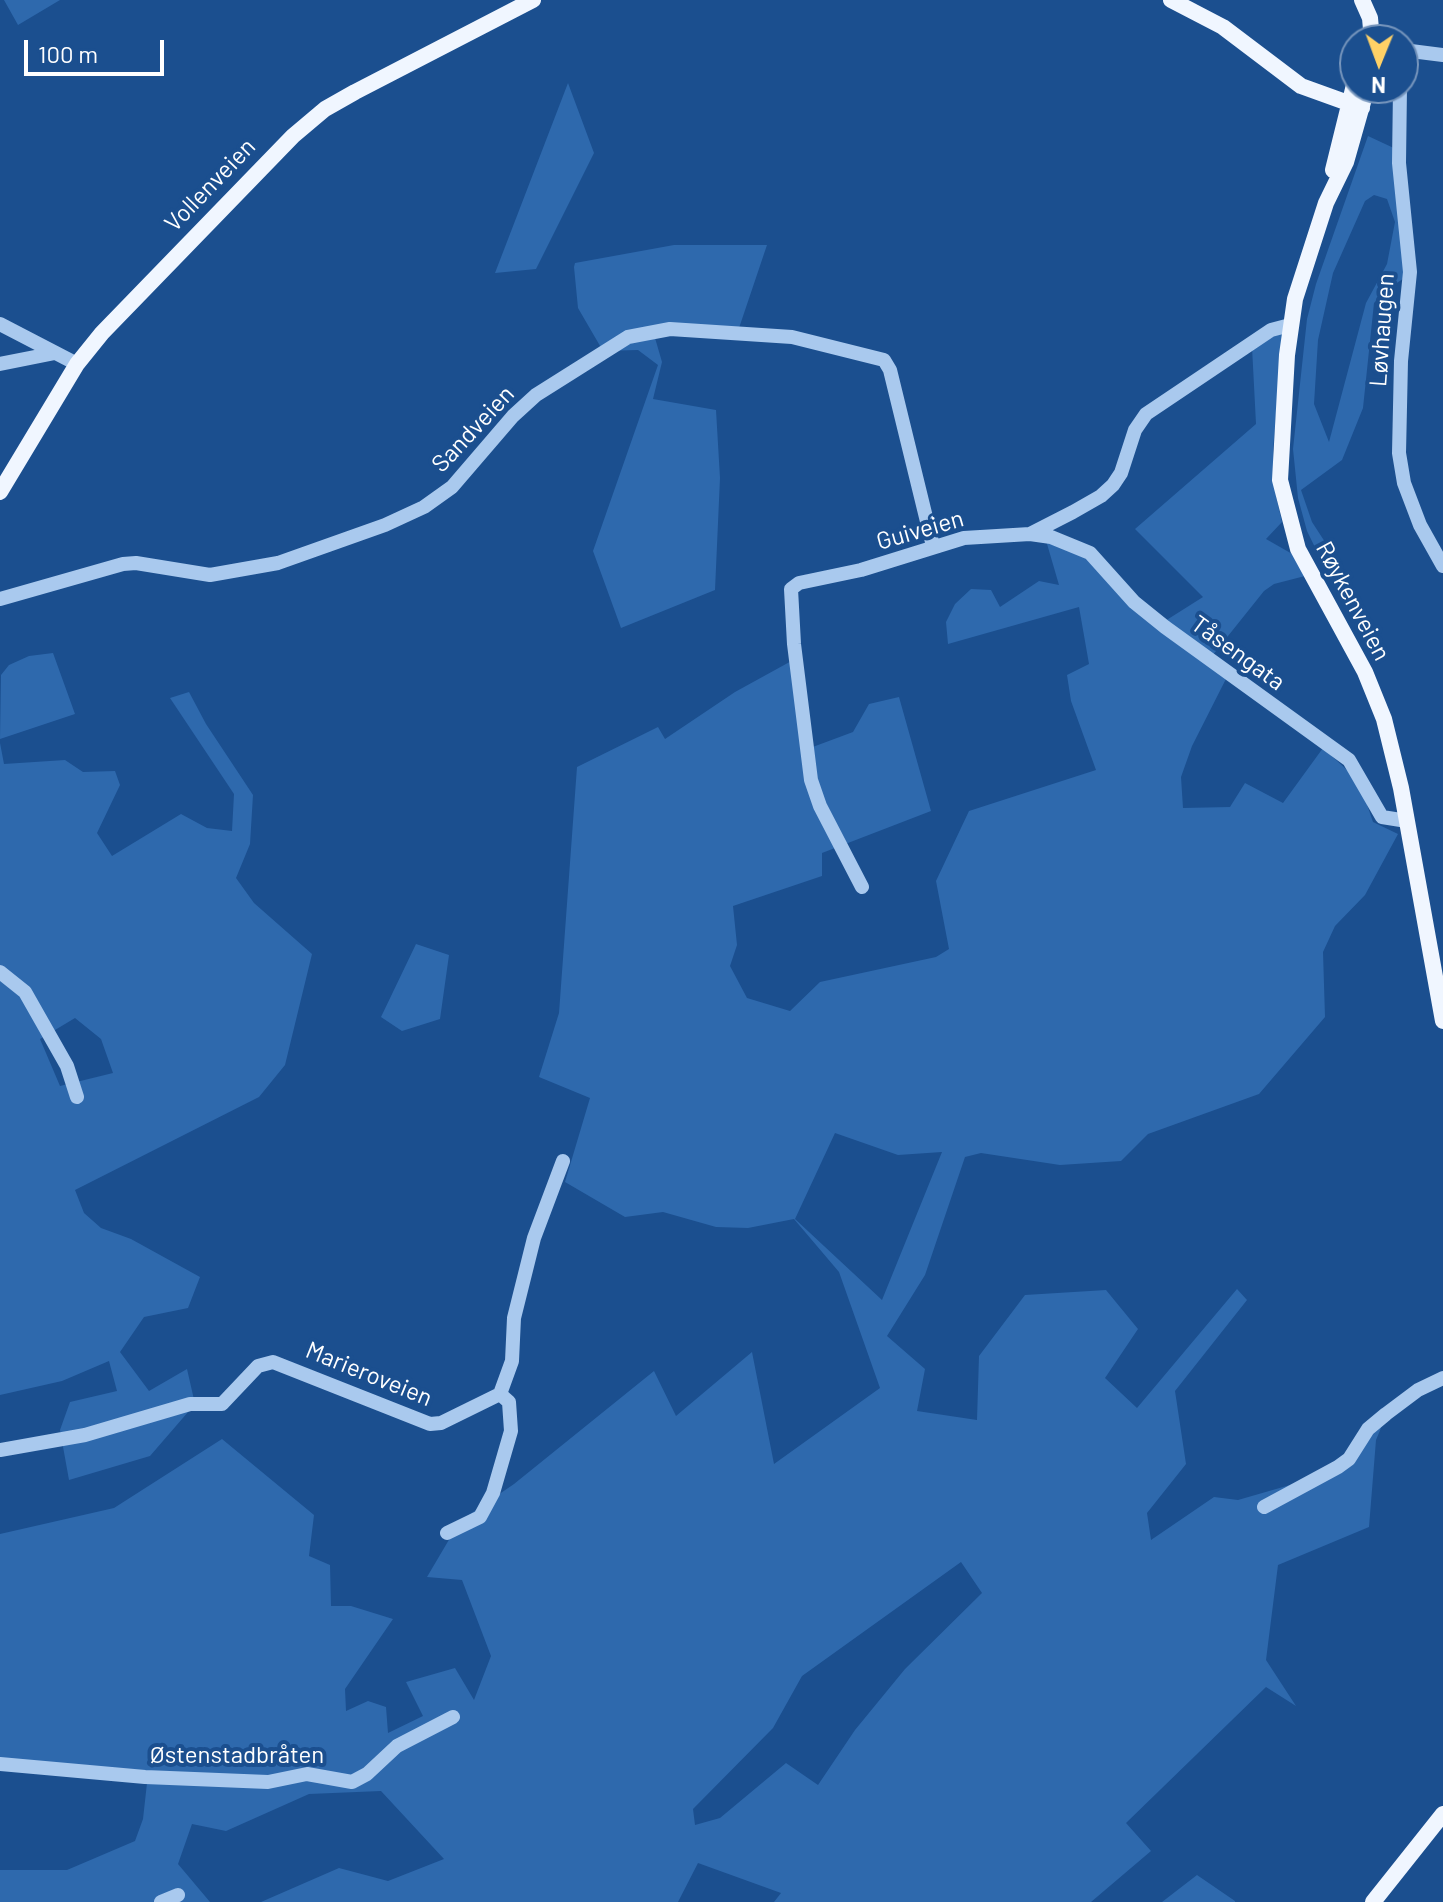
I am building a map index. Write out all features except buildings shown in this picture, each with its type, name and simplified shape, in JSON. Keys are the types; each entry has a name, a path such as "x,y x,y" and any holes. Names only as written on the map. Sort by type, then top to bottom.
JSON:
{"main road":[{"name":"Vollenveien","path":"0,492 77,364 102,333 242,186 316,116 355,92 533,0"},
{"path":"1171,0 1223,27 1301,86 1356,106"},
{"path":"1361,0 1362,24"},
{"path":"1361,0 1371,24"},
{"name":"Røykenveien","path":"1356,106 1342,172 1326,203 1302,274 1290,325 1279,449 1285,509 1302,558 1374,692 1389,735 1443,1021"},
{"path":"1373,1902 1443,1814"}],"street":[{"path":"1419,52 1443,55"},
{"name":"Løvhaugen","path":"1400,104 1399,163 1410,272 1401,361 1399,453 1404,483 1420,525 1443,566"},
{"path":"0,324 77,364"},
{"name":"Guiveien","path":"862,887 820,806 811,780 789,595 799,583 861,570 964,538 1030,534 1101,496 1121,473 1135,430 1146,414 1271,330 1290,325"},
{"name":"Sandveien","path":"0,599 123,564 136,563 210,575 278,563 385,525 424,507 452,487 513,416 536,395 628,337 670,329 792,337 884,360 890,370 933,546"},
{"path":"0,364 55,353"},
{"name":"Tåsengata","path":"1030,534 1051,537 1090,553 1134,602 1165,627 1349,760 1382,817 1407,821"},
{"path":"0,972 25,992 67,1066 77,1097"},
{"path":"447,1533 480,1517 493,1493 511,1431 509,1402 500,1394 512,1361 514,1318 534,1238 563,1161"},
{"name":"Marieroveien","path":"0,1450 85,1435 190,1404 222,1404 258,1366 273,1362 430,1424 441,1423 500,1394"},
{"path":"1264,1507 1338,1467 1349,1459 1368,1429 1418,1390 1443,1378"},
{"name":"Østenstadbråten","path":"0,1764 114,1776 268,1782 307,1774 352,1782 367,1774 397,1746 453,1717"},
{"path":"161,1902 178,1895"}],"shaded area":[{"path":"4,0 60,0 18,25"},
{"path":"568,83 594,153 536,269 495,273"},
{"path":"1368,136 1398,150 1406,277 1386,290 1374,303 1363,408 1342,460 1301,490 1312,522 1338,562 1328,574 1307,531 1298,498 1293,449 1307,319 1316,284","holes":["1374,195 1387,199 1395,222 1387,264 1366,303 1329,442 1314,404 1318,340 1333,273 1365,201"]},
{"path":"674,245 767,245 738,331 653,331 662,362 653,399 716,410 720,478 715,590 621,628 593,551 658,365 638,350 603,351 578,308 574,267 575,263"},
{"path":"1283,329 1273,450 1276,496 1282,522 1266,539 1294,555 1305,576 1274,584 1264,591 1212,656 1165,621 1203,597 1135,529 1256,424 1252,347"},
{"path":"1045,537 1092,556 1141,606 1230,671 1192,746 1181,777 1183,808 1230,807 1245,783 1283,803 1323,748 1359,781 1373,822 1398,834 1365,895 1335,926 1323,952 1325,1017 1259,1094 1148,1134 1121,1161 1060,1165 981,1153 965,1157 925,1275 887,1336 925,1369 917,1411 977,1420 979,1356 1025,1295 1106,1290 1138,1329 1105,1378 1137,1408 1237,1289 1247,1300 1175,1391 1186,1464 1147,1513 1151,1540 1214,1497 1238,1500 1328,1474 1380,1423 1381,1428 1376,1440 1369,1527 1278,1565 1266,1660 1296,1706 1266,1687 1126,1823 1151,1851 1091,1902 774,1902 781,1893 698,1863 678,1902 261,1902 339,1868 388,1881 444,1859 381,1791 309,1794 226,1831 192,1824 178,1864 210,1902 0,1902 0,1870 67,1870 135,1841 143,1819 147,1783 0,1765 0,1534 114,1508 222,1439 314,1515 309,1556 330,1565 331,1606 351,1606 393,1619 345,1689 346,1711 368,1701 386,1707 388,1733 423,1716 406,1682 455,1668 474,1700 491,1656 462,1580 427,1577 460,1521 514,1484 654,1371 676,1416 752,1352 774,1464 880,1388 839,1272 794,1219 748,1228 716,1227 663,1212 625,1217 565,1182 590,1098 539,1077 559,1013 577,767 658,727 665,739 735,692 795,659 810,748 853,732 869,704 899,697 931,811 822,853 822,876 733,906 737,945 730,966 747,998 790,1011 820,982 936,957 949,949 936,881 969,811 1096,770 1071,701 1067,675 1089,664 1079,607 948,644 946,622 955,604 971,589 991,590 1000,607 1039,581 1059,585","holes":["835,1133 898,1155 942,1152 882,1300 795,1219","961,1562 982,1593 905,1669 855,1730 818,1785 786,1763 720,1818 695,1825 693,1809 773,1728 802,1676"]},
{"path":"53,653 75,714 0,739 1,675 9,665 29,656"},
{"path":"189,692 206,724 253,795 250,844 236,878 254,903 312,954 285,1065 259,1097 75,1190 84,1213 101,1228 131,1239 200,1277 188,1308 144,1317 120,1352 149,1391 187,1369 195,1404 150,1456 69,1480 60,1430 70,1402 117,1391 109,1361 62,1381 0,1395 0,743 4,764 65,760 83,772 115,771 120,785 97,833 112,856 181,814 207,828 232,831 234,794 170,698","holes":["75,1018 101,1039 113,1073 60,1086 40,1039"]},
{"path":"416,944 449,955 440,1019 402,1031 381,1017"},
{"path":"1197,1875 1235,1901 1235,1902 1162,1902"}]}
